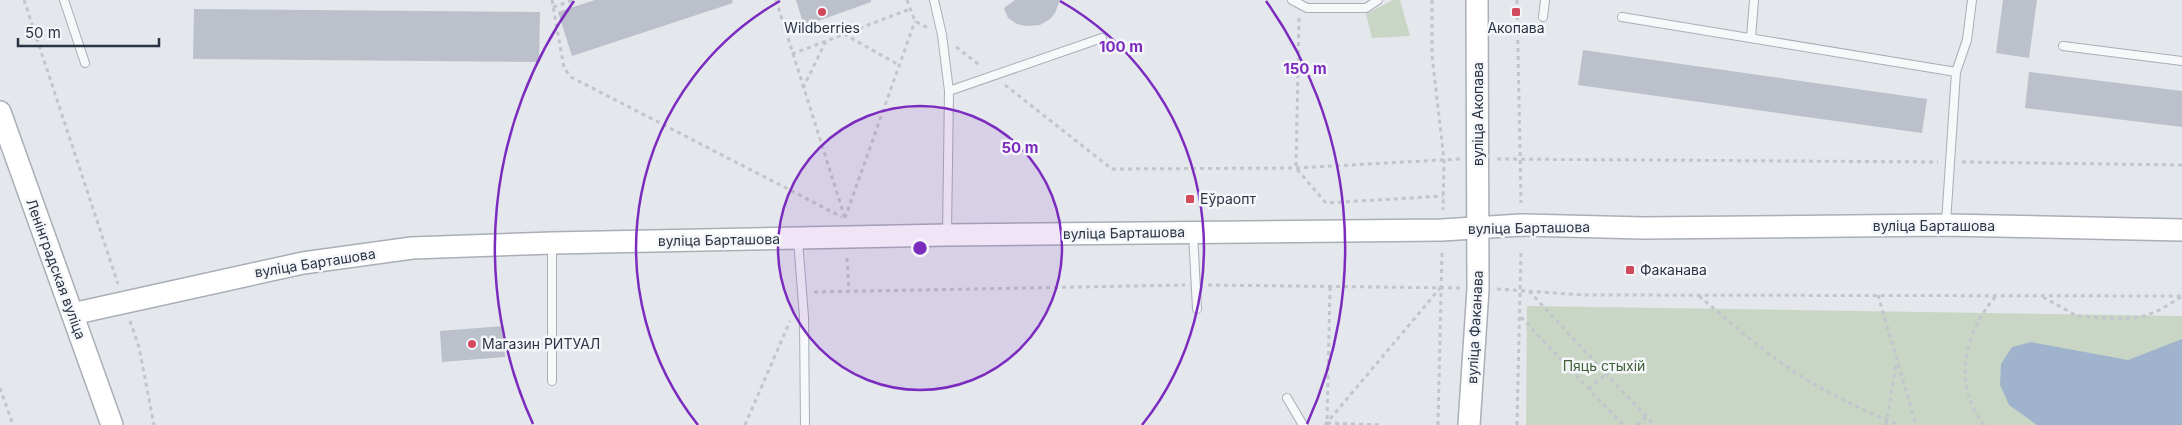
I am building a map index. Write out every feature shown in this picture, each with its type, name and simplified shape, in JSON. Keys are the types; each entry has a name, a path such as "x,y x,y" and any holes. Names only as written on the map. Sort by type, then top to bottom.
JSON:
{"main road":[{"name":"вуліца Акопава","path":"1477,0 1478,228"},
{"name":"Ленінградская вуліца","path":"0,112 112,425"},
{"name":"вуліца Барташова","path":"72,314 304,262 412,248 552,243 947,235 1442,230 1521,226 1643,228 1946,225 2182,230"},
{"name":"вуліца Факанава","path":"1469,425 1478,288 1478,228"}],"lane":[{"path":"64,0 85,63"},
{"path":"934,0 942,36 949,91 947,235"},
{"path":"1296,2 1307,8 1366,8 1378,0"},
{"path":"1543,17 1545,0"},
{"path":"1751,38 1754,0"},
{"path":"1946,225 1956,72 1967,40 1972,0"},
{"path":"1622,17 1956,72"},
{"path":"949,91 1102,38"},
{"path":"2063,46 2182,61"},
{"path":"1193,232 1197,309"},
{"path":"798,238 802,293 805,425"},
{"path":"552,243 552,381"},
{"path":"1287,398 1303,425"}],"path":[{"path":"24,0 139,347 154,425"},
{"path":"552,0 564,68 571,77 845,218"},
{"path":"553,7 574,0"},
{"path":"776,0 845,218"},
{"path":"845,218 915,22 906,0"},
{"path":"1432,0 1432,55 1444,160 1443,211"},
{"path":"1517,0 1521,203"},
{"path":"1296,2 1296,168 1326,203 1443,196"},
{"path":"792,54 910,9"},
{"path":"915,22 942,36 1112,169 1296,168 1460,159"},
{"path":"843,34 899,65"},
{"path":"803,89 826,41"},
{"path":"1494,160 2182,164"},
{"path":"1517,425 1521,250"},
{"path":"1438,425 1442,251"},
{"path":"847,258 848,291"},
{"path":"745,425 802,293 1195,285 1460,288"},
{"path":"1326,424 1330,287"},
{"path":"1326,424 1441,287"},
{"path":"1496,289 1584,295 2182,297"},
{"path":"1529,291 1654,425"},
{"path":"1878,295 1916,425"},
{"path":"1698,296 1749,338 1801,376 1836,396 1898,425"},
{"path":"1984,425 1970,402 1964,380 1965,357 1976,326 1995,297"},
{"path":"2042,297 2077,316 2121,319 2141,316 2160,310 2182,297"},
{"path":"1520,316 1623,425"},
{"path":"1886,425 1897,362"},
{"path":"1589,389 1606,374"},
{"path":"0,388 13,425"},
{"path":"1637,425 1646,417"},
{"path":"1326,424 1383,425"}],"green space":[{"path":"1393,0 1400,0 1410,36 1372,38 1366,14"},
{"name":"Пяць стыхій","path":"1527,306 2182,316 2182,425 1526,425"}],"water":[{"path":"2182,339 2182,425 2037,425 2009,405 2000,385 2001,364 2012,347 2031,342 2128,360"}],"building":[{"path":"595,0 732,0 733,3 572,56 558,12"},
{"name":"Wildberries","path":"796,0 871,0 871,2 804,26"},
{"path":"1015,0 1060,0 1055,13 1050,19 1040,25 1026,26 1017,24 1008,18 1004,8"},
{"path":"2003,0 2037,0 2029,58 1996,53"},
{"path":"194,9 540,12 539,62 193,59"},
{"path":"1583,50 1927,99 1922,133 1578,85"},
{"path":"2029,72 2182,91 2182,127 2025,108"},
{"name":"Магазин РИТУАЛ","path":"503,326 505,357 442,362 440,331"}],"place":[{"name":"Wildberries","path":"822,12"},
{"name":"Акопава","path":"1516,12"},
{"name":"Еўраопт","path":"1190,199"},
{"name":"Факанава","path":"1630,270"},
{"name":"Магазин РИТУАЛ","path":"472,344"}]}
